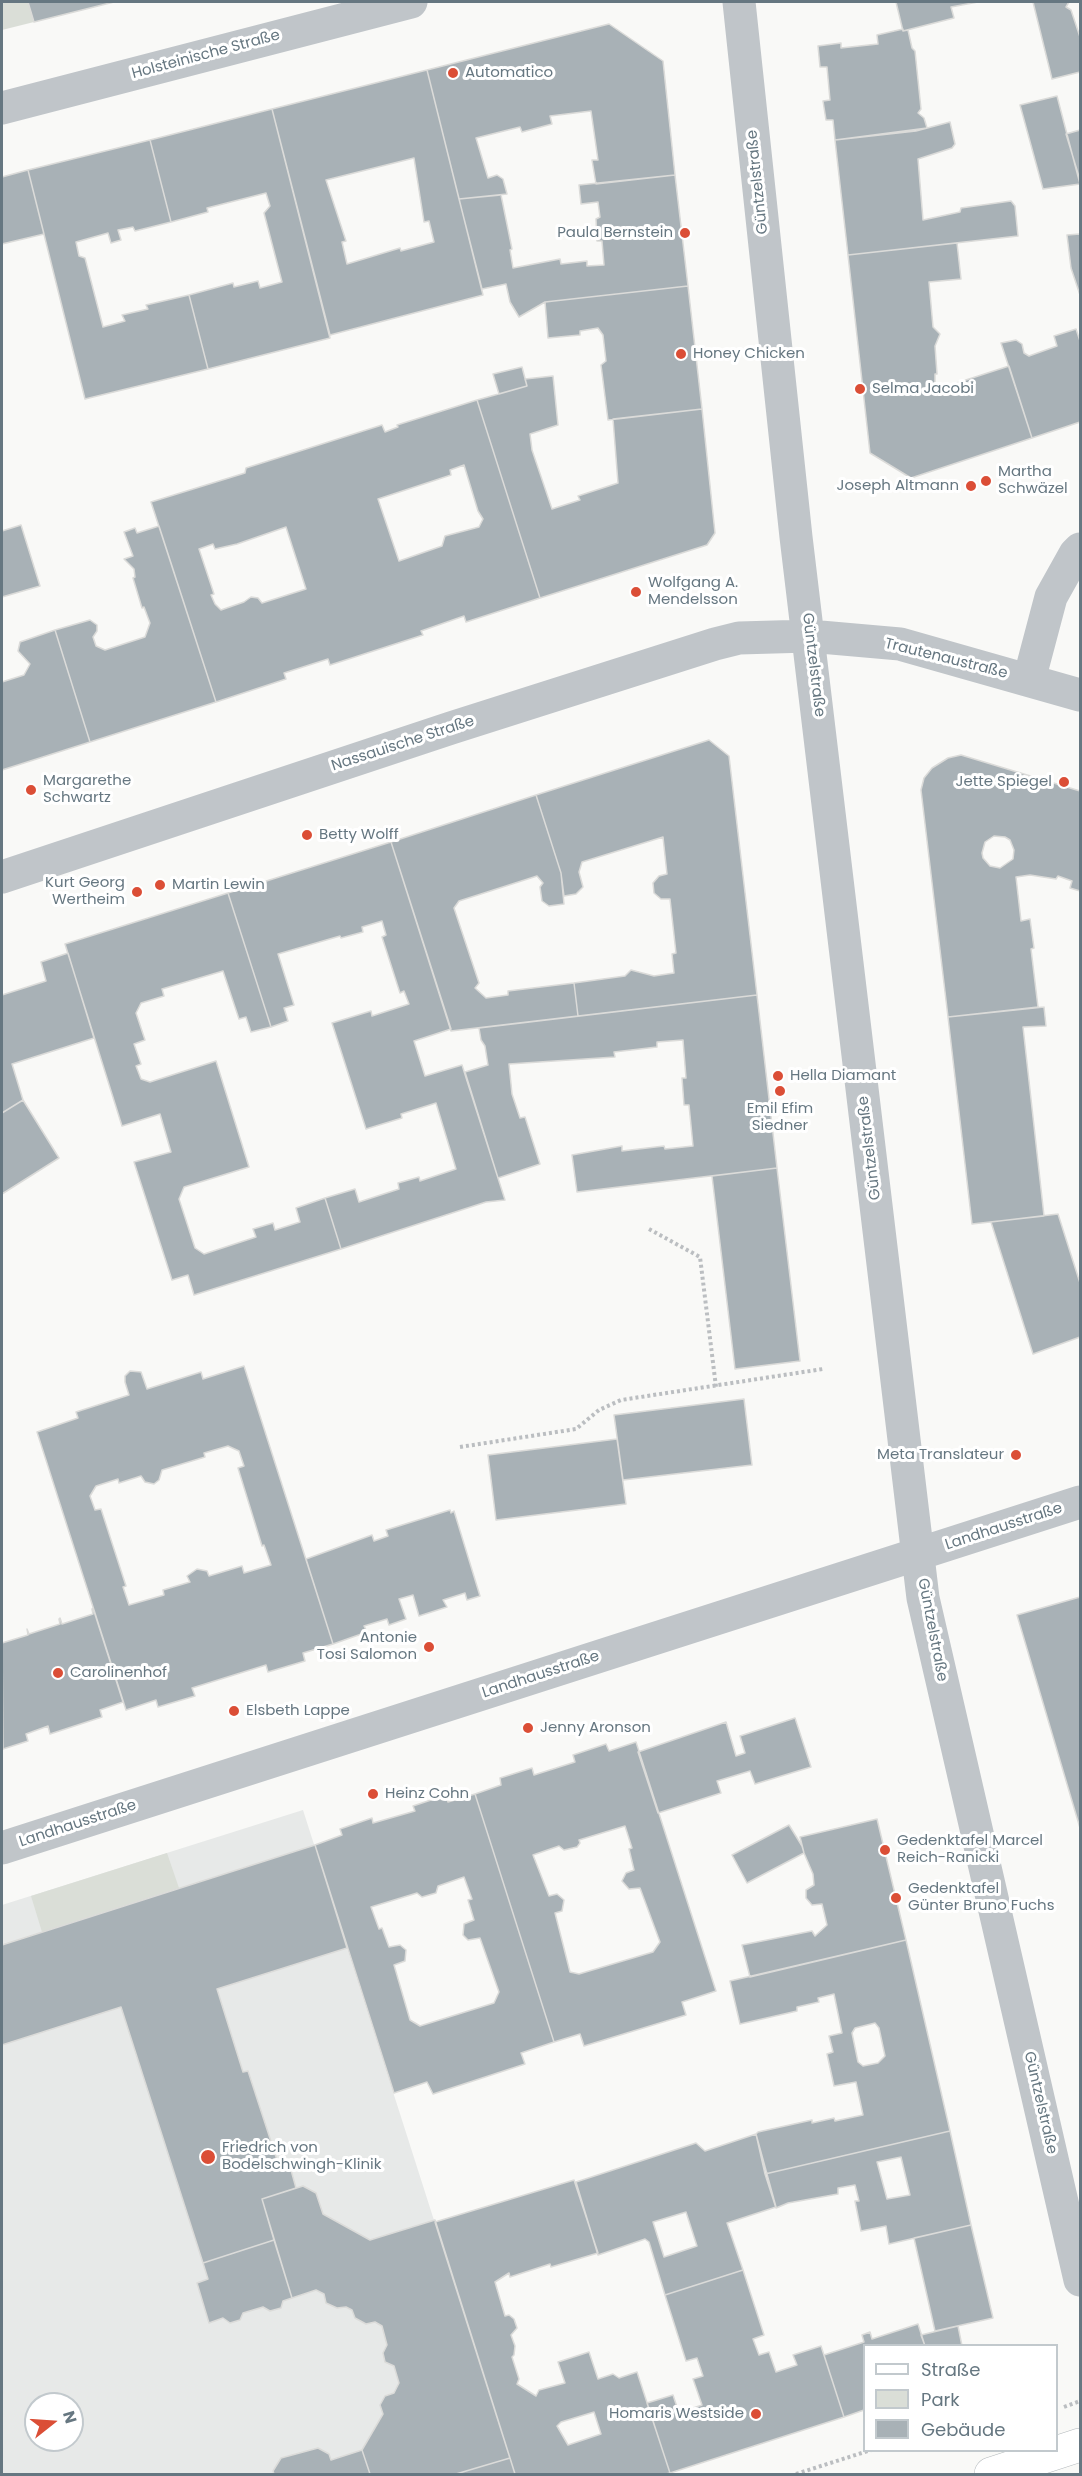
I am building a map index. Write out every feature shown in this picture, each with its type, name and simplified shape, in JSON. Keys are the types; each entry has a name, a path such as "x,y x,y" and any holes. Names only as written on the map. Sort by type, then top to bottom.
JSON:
{"main road":[{"path":"991,2475 1080,2445"}],"street":[{"name":"Holsteinische Straße","path":"2,108 411,2"},
{"name":"Güntzelstraße","path":"739,2 796,537 923,1598 1080,2280"},
{"path":"1029,680 1051,597 1080,549"},
{"name":"Trautenaustraße","path":"809,636 900,644 1080,695"},
{"name":"Nassauische Straße","path":"2,877 462,724 717,643 739,638 809,636"},
{"name":"Landhausstraße","path":"2,1848 1080,1502"}],"path":[{"path":"649,1229 700,1257 716,1387"},
{"path":"460,1447 576,1429 599,1410 621,1400 823,1369"},
{"path":"1058,2408 1080,2402"},
{"path":"796,2475 868,2452"}],"shaded area":[{"name":"Friedrich von Bodelschwingh-Klinik","path":"303,1810 515,2474 2,2474 2,1905"}],"green space":[{"path":"2,2 28,2 34,22 2,30"},
{"path":"167,1853 179,1888 42,1932 31,1896"}],"building":[{"path":"28,2 114,2 34,22"},
{"path":"896,2 978,2 951,7 954,18 903,31"},
{"path":"1033,2 1069,2 1066,7 1071,10 1080,37 1080,72 1052,79"},
{"path":"609,24 663,61 675,175 596,184 592,160 598,160 591,111 550,116 552,124 522,132 520,127 476,138 488,178 497,175 503,179 507,194 459,199 427,70"},
{"path":"903,29 903,31 908,30 912,48 915,51 921,109 918,113 924,118 927,128 835,140 833,120 826,120 823,101 830,100 827,67 820,67 818,46 841,43 841,48 878,44 877,35"},
{"path":"427,70 483,295 330,335 272,109","holes":["414,158 424,222 429,221 434,242 401,251 400,248 347,264 342,242 346,241 326,180"]},
{"path":"1057,96 1080,184 1043,189 1020,105"},
{"path":"272,109 330,338 208,369 189,295 233,283 234,287 258,281 260,288 282,282 264,213 270,206 266,193 207,208 208,212 171,222 150,140"},
{"path":"950,122 955,144 952,148 918,159 923,220 960,212 961,208 1011,201 1015,206 1018,236 848,255 835,140 916,131"},
{"path":"1080,130 1080,180 1066,134"},
{"path":"150,140 171,222 135,231 133,227 118,230 121,240 111,243 108,233 76,242 79,256 85,258 103,327 125,321 122,315 148,309 146,305 189,295 208,369 85,399 28,170"},
{"path":"28,170 44,234 2,244 2,177"},
{"path":"675,175 688,286 545,302 519,317 510,302 506,284 482,289 459,199 501,195 512,249 510,250 513,268 560,259 561,264 587,261 587,266 604,265 602,241 597,241 596,219 600,217 598,202 581,204 579,185"},
{"path":"1080,234 1080,295 1071,268 1067,235"},
{"path":"957,243 961,279 929,282 933,327 940,334 935,346 937,374 935,374 935,390 1009,366 1032,438 911,478 870,453 848,255"},
{"path":"688,286 702,409 608,420 601,365 606,361 603,335 598,328 580,331 580,335 548,338 545,302"},
{"path":"1076,329 1080,341 1080,422 1032,438 1001,343 1016,340 1022,344 1024,353 1029,356 1057,346 1054,336"},
{"path":"522,367 527,386 499,394 493,374"},
{"path":"553,376 558,425 530,434 532,450 552,509 580,500 578,496 618,483 613,419 702,409 715,533 707,545 540,598 477,400 527,386 525,379"},
{"path":"477,400 540,598 466,622 464,616 421,631 423,635 330,665 328,659 284,673 286,679 216,702 151,502 245,473 246,468 382,425 385,432 398,427 397,425","holes":["464,465 478,511 483,519 479,527 445,536 442,546 399,561 378,499 451,475 450,470","286,527 306,589 262,603 258,598 251,597 244,602 221,610 211,595 214,594 199,549 213,544 215,549 237,544"]},
{"path":"21,525 40,586 2,597 2,531"},
{"path":"159,526 216,702 90,742 55,630 90,620 97,625 97,631 93,637 96,646 105,650 145,637 150,623 144,607 142,608 133,578 135,577 134,569 124,559 133,556 124,532 135,528 137,533"},
{"path":"55,630 90,742 2,770 2,682 24,675 30,664 18,651 20,642"},
{"path":"709,740 729,756 757,995 578,1016 574,983 625,976 631,970 654,976 674,973 672,954 676,953 670,899 661,899 654,893 653,883 659,876 667,874 663,837 582,862 579,872 583,887 576,894 564,896 561,873 536,795"},
{"path":"961,755 1080,791 1080,891 1070,888 1072,881 1058,876 1056,879 1030,875 1016,877 1021,921 1030,919 1038,1007 948,1017 921,790 924,778 932,768 948,758","holes":["994,836 1010,840 1014,850 1013,859 1000,868 990,866 983,858 985,842"]},
{"path":"536,795 561,873 564,904 549,906 542,901 540,887 543,883 537,876 459,901 454,908 479,983 475,988 486,998 508,995 508,991 574,983 578,1016 451,1031 391,842"},
{"path":"391,842 451,1029 414,1041 425,1076 462,1065 505,1200 486,1202 341,1249 325,1198 355,1189 359,1202 399,1189 398,1183 419,1177 420,1181 456,1169 436,1103 401,1114 402,1118 366,1129 332,1023 371,1011 372,1016 409,1004 404,991 400,993 382,937 386,935 382,921 362,927 363,932 341,938 340,936 278,954 294,1005 284,1008 288,1021 271,1027 228,893"},
{"path":"228,893 271,1027 251,1032 246,1017 239,1019 223,971 162,989 164,996 141,1003 136,1013 145,1040 134,1044 141,1064 136,1066 141,1079 150,1082 216,1061 249,1167 184,1187 179,1199 195,1248 204,1254 256,1237 253,1229 273,1223 275,1230 300,1222 296,1208 325,1198 341,1249 194,1295 188,1275 172,1280 134,1162 171,1152 160,1114 122,1126 65,944"},
{"path":"68,953 94,1038 12,1064 23,1100 2,1113 2,995 46,981 41,962"},
{"path":"757,995 777,1168 577,1192 572,1155 622,1146 622,1151 664,1146 665,1149 693,1146 689,1105 684,1105 682,1078 686,1078 683,1040 657,1042 657,1047 614,1052 615,1057 509,1064 512,1094 520,1118 525,1117 540,1164 498,1178 465,1072 488,1065 479,1028"},
{"path":"1044,1007 1046,1026 1023,1027 1044,1216 972,1224 948,1017"},
{"path":"23,1100 59,1158 2,1194 2,1113"},
{"path":"777,1168 800,1361 735,1369 712,1176"},
{"path":"1058,1214 1080,1283 1080,1337 1033,1354 991,1222"},
{"path":"244,1366 333,1644 303,1653 305,1661 268,1672 266,1665 192,1688 195,1696 158,1707 156,1700 126,1710 37,1432 78,1418 76,1412 129,1395 125,1376 130,1371 141,1372 147,1389 201,1372 203,1379","holes":["228,1446 239,1451 244,1466 238,1468 262,1546 264,1545 271,1565 244,1573 242,1566 209,1576 207,1571 197,1569 187,1576 190,1582 163,1590 164,1595 129,1605 123,1587 126,1586 101,1509 95,1510 90,1496 96,1486 118,1479 119,1483 141,1476 145,1482 154,1484 159,1480 162,1470 205,1457 204,1453"]},
{"path":"744,1399 752,1465 623,1480 614,1415"},
{"path":"617,1439 626,1504 496,1520 488,1455"},
{"path":"450,1510 451,1513 454,1511 480,1596 467,1600 465,1593 443,1600 447,1607 419,1616 413,1595 399,1599 406,1619 389,1625 387,1619 364,1626 367,1632 333,1644 306,1559 372,1535 374,1541 388,1536 386,1530"},
{"path":"1080,1597 1080,1828 1017,1615"},
{"name":"Carolinenhof","path":"93,1608 123,1702 100,1710 102,1717 50,1734 48,1726 26,1734 28,1741 3,1749 2,1643 28,1635 27,1629 29,1634 60,1624 60,1618 62,1624 93,1614"},
{"path":"795,1718 811,1767 755,1784 750,1771 717,1781 721,1793 658,1813 638,1752 726,1722 736,1756 745,1753 740,1736"},
{"path":"636,1742 716,1991 682,2002 686,2015 584,2046 580,2034 554,2042 475,1794 501,1785 500,1778 532,1768 534,1775 575,1762 573,1755 606,1744 609,1751","holes":["625,1826 632,1848 629,1849 634,1870 626,1873 622,1881 629,1889 640,1888 660,1942 653,1952 579,1974 570,1972 555,1913 562,1911 564,1900 557,1894 549,1896 533,1855 559,1846 564,1850 577,1847 579,1840"]},
{"path":"475,1794 554,2042 521,2053 525,2064 433,2094 427,2082 394,2093 315,1845 342,1835 340,1829 372,1818 373,1823 415,1811 413,1806 446,1795 448,1802","holes":["464,1877 472,1899 468,1900 474,1920 464,1924 463,1935 468,1940 480,1938 499,1992 494,2003 420,2026 410,2020 394,1965 405,1961 406,1950 400,1945 389,1947 371,1907 417,1893 422,1897 436,1893 438,1886"]},
{"path":"877,1819 906,1940 750,1977 742,1945 812,1931 815,1936 827,1925 822,1904 812,1905 806,1898 806,1890 814,1885 813,1874 800,1837"},
{"path":"789,1825 804,1853 747,1883 732,1855"},
{"path":"315,1845 347,1948 217,1989 243,2072 248,2071 278,2163 291,2170 296,2188 262,2199 274,2240 203,2263 121,2007 2,2045 2,1945"},
{"path":"906,1940 950,2131 765,2174 756,2134 758,2132 812,2120 812,2123 834,2118 835,2121 863,2115 856,2082 834,2086 827,2054 833,2052 829,2036 842,2033 834,1994 818,1998 819,2002 797,2007 797,2011 740,2024 730,1981","holes":["875,2023 879,2028 885,2056 878,2063 863,2066 858,2062 852,2033 855,2028"]},
{"path":"950,2131 971,2225 889,2244 886,2226 861,2231 855,2201 859,2201 855,2185 838,2188 838,2194 788,2203 776,2208 765,2174","holes":["901,2157 910,2195 887,2199 877,2162"]},
{"path":"756,2134 776,2207 727,2223 743,2270 665,2295 649,2242 645,2239 598,2255 576,2182 696,2143 705,2151","holes":["686,2212 697,2246 664,2257 653,2222"]},
{"path":"574,2180 598,2253 551,2267 550,2264 510,2277 509,2273 495,2282 505,2316 509,2315 514,2319 517,2328 511,2335 515,2346 512,2357 519,2379 517,2384 536,2396 539,2390 565,2383 558,2362 589,2352 598,2379 613,2374 619,2378 637,2372 670,2473 515,2474 435,2222","holes":["594,2412 601,2434 568,2445 557,2426 561,2422"]},
{"path":"303,2186 316,2193 323,2214 370,2240 435,2220 510,2458 456,2474 370,2474 362,2450 383,2414 380,2405 385,2396 394,2393 399,2383 394,2366 385,2362 383,2353 387,2345 382,2326 375,2322 366,2324 355,2318 352,2310 346,2307 337,2308 326,2303 324,2294 316,2290 292,2298 262,2199"},
{"path":"971,2225 993,2318 935,2331 914,2238"},
{"path":"274,2240 292,2298 283,2301 281,2308 270,2311 263,2307 243,2313 240,2320 230,2323 223,2318 209,2323 197,2283 208,2279 203,2263"},
{"path":"743,2270 764,2335 753,2339 759,2355 769,2352 776,2372 797,2365 793,2355 821,2346 844,2417 670,2473 647,2403 673,2395 679,2413 702,2405 693,2379 703,2376 697,2358 686,2361 665,2295"},
{"path":"918,2324 924,2344 863,2344 863,2410 844,2417 824,2355 864,2342 862,2335 870,2332 872,2339"},
{"path":"958,2326 962,2344 924,2344 921,2335"},
{"path":"318,2448 329,2454 331,2460 362,2450 370,2474 274,2474 273,2471 281,2458"},
{"path":"510,2458 515,2474 456,2474"}],"place":[{"name":"Automatico","path":"453,73"},
{"name":"Paula Bernstein","path":"685,233"},
{"name":"Honey Chicken","path":"681,354"},
{"name":"Selma Jacobi","path":"860,389"},
{"name":"Martha Schwäzel","path":"986,481"},
{"name":"Joseph Altmann","path":"971,486"},
{"name":"Wolfgang A. Mendelsson","path":"636,592"},
{"name":"Jette Spiegel","path":"1064,782"},
{"name":"Margarethe Schwartz","path":"31,790"},
{"name":"Betty Wolff","path":"307,835"},
{"name":"Martin Lewin","path":"160,885"},
{"name":"Kurt Georg Wertheim","path":"137,892"},
{"name":"Hella Diamant","path":"778,1076"},
{"name":"Emil Efim Siedner","path":"780,1091"},
{"name":"Meta Translateur","path":"1016,1455"},
{"name":"Antonie Tosi Salomon","path":"429,1647"},
{"name":"Carolinenhof","path":"58,1673"},
{"name":"Elsbeth Lappe","path":"234,1711"},
{"name":"Jenny Aronson","path":"528,1728"},
{"name":"Heinz Cohn","path":"373,1794"},
{"name":"Gedenktafel Marcel Reich-Ranicki","path":"885,1850"},
{"name":"Gedenktafel Günter Bruno Fuchs","path":"896,1898"},
{"name":"Friedrich von Bodelschwingh-Klinik","path":"208,2157"},
{"name":"Homaris Westside","path":"756,2414"}]}
